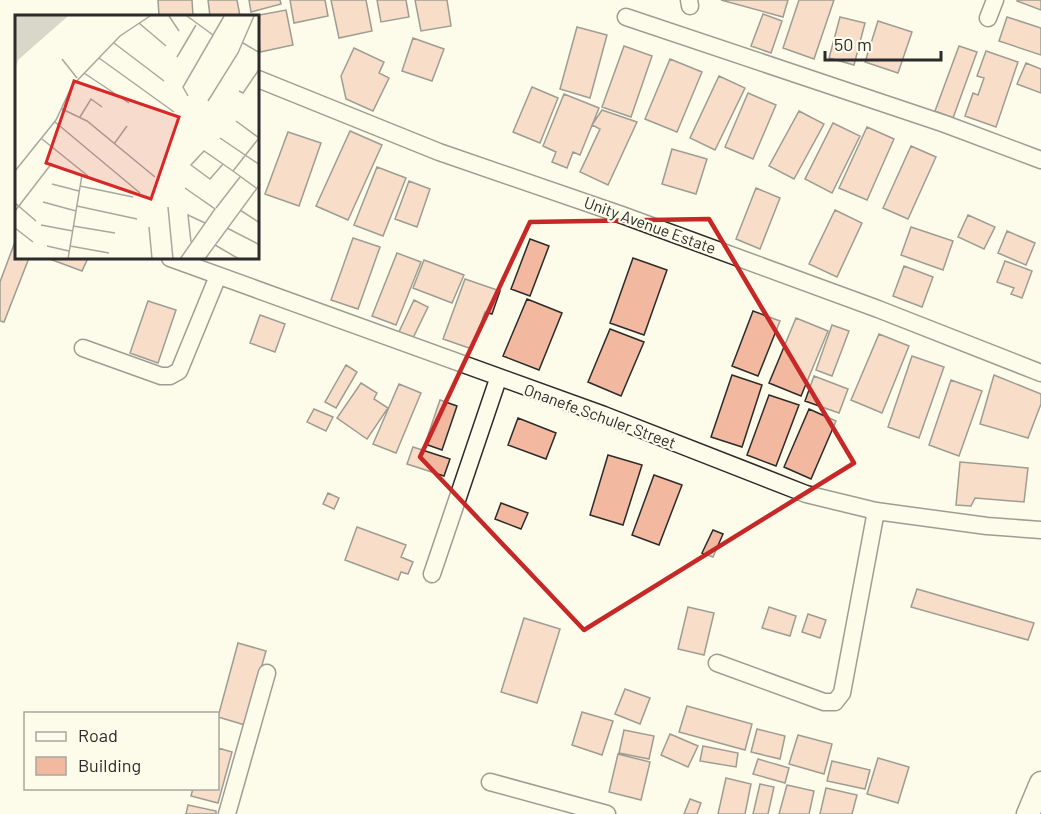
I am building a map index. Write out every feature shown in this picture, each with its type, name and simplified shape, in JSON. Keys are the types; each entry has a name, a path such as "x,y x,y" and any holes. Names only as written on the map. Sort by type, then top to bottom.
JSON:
{"main road":[{"path":"1028,814 1041,783"}],"street":[{"path":"988,18 995,0"},
{"path":"626,17 945,124 1041,160"},
{"name":"Unity Avenue Estate","path":"260,80 439,152 633,219 879,309 1041,373"},
{"name":"Onanefe Schuler Street","path":"175,260 604,415 806,494 876,511 987,526 1041,530"},
{"path":"83,348 161,376 170,376 179,371 218,276"},
{"path":"432,574 498,378"},
{"path":"717,663 824,702 835,702 842,693 876,511"},
{"path":"227,814 267,674"},
{"path":"490,782 607,814"}],"highlighted area":[{"path":"709,219 854,463 584,630 420,457 530,222"}],"building":[{"path":"158,0 192,0 193,15 159,15"},
{"path":"208,0 237,0 240,15 210,15"},
{"path":"249,0 280,0 281,4 251,12"},
{"path":"290,0 325,0 328,16 294,23"},
{"path":"331,0 366,0 372,31 339,38"},
{"path":"377,0 406,0 409,17 381,22"},
{"path":"415,0 447,0 451,26 421,31"},
{"path":"721,0 788,0 783,17"},
{"path":"799,0 834,0 814,59 783,48"},
{"path":"1041,0 1041,10 1017,1"},
{"path":"286,10 293,45 260,52 259,15"},
{"path":"763,14 782,21 771,53 751,46"},
{"path":"840,17 865,23 854,65 829,58"},
{"path":"1007,17 1041,28 1041,55 999,41"},
{"path":"878,21 912,32 898,73 865,62"},
{"path":"577,27 607,35 590,98 560,89"},
{"path":"413,38 444,49 432,81 402,71"},
{"path":"624,46 652,56 631,117 602,107"},
{"path":"959,46 977,52 953,118 935,111"},
{"path":"354,48 384,62 379,73 389,78 373,111 346,99 341,76"},
{"path":"986,51 1018,62 996,127 965,116 973,93 978,95 984,78 977,76"},
{"path":"670,59 702,72 677,132 645,119"},
{"path":"1026,63 1041,69 1041,93 1017,84"},
{"path":"719,76 745,88 715,150 690,138"},
{"path":"532,87 558,98 540,143 513,132"},
{"path":"748,93 776,105 753,159 725,147"},
{"path":"564,94 599,108 580,155 573,152 567,168 552,162 556,152 543,146"},
{"path":"602,110 637,122 608,185 580,172 600,129 592,125"},
{"path":"799,111 824,124 794,179 769,166"},
{"path":"833,123 860,136 832,193 805,179"},
{"path":"867,127 894,139 867,200 839,188"},
{"path":"350,131 382,145 348,220 316,206"},
{"path":"288,132 321,143 299,206 265,194"},
{"path":"911,146 936,157 908,219 883,208"},
{"path":"672,149 707,159 696,194 662,184"},
{"path":"377,167 406,178 383,236 354,225"},
{"path":"409,181 430,189 417,227 395,219"},
{"path":"756,188 780,198 760,249 736,239"},
{"path":"835,210 862,223 837,277 809,264"},
{"path":"968,215 995,227 984,249 958,237"},
{"path":"911,227 953,241 943,270 901,255"},
{"path":"1007,231 1035,243 1026,265 998,253"},
{"path":"353,238 380,247 358,309 331,300"},
{"path":"530,239 549,246 530,296 511,289"},
{"path":"15,242 15,260 28,260 4,322 0,321 0,282"},
{"path":"397,253 421,262 396,325 372,316"},
{"path":"633,258 667,270 644,335 610,323"},
{"path":"52,260 87,260 82,271"},
{"path":"424,260 464,275 452,303 413,288"},
{"path":"1005,261 1032,271 1022,298 1011,294 1014,288 997,282"},
{"path":"904,266 933,277 922,307 893,296"},
{"path":"465,279 500,291 492,314 485,312 472,349 443,339"},
{"path":"527,299 562,313 539,370 503,356"},
{"path":"414,300 428,307 411,342 397,336"},
{"path":"148,301 176,310 158,363 130,353"},
{"path":"753,311 780,321 758,376 732,366"},
{"path":"260,315 285,324 275,352 250,343"},
{"path":"796,318 828,331 801,396 769,383"},
{"path":"832,325 849,331 832,376 816,370"},
{"path":"610,329 644,342 621,396 588,382"},
{"path":"879,334 909,346 882,413 851,400"},
{"path":"912,356 944,367 919,438 888,427"},
{"path":"346,365 357,372 336,408 325,402"},
{"path":"732,375 762,385 742,447 711,437"},
{"path":"994,375 1041,394 1041,404 1028,438 980,424"},
{"path":"814,376 848,389 839,413 805,401"},
{"path":"951,380 982,391 959,456 929,445"},
{"path":"361,383 377,393 374,399 388,408 367,439 337,418"},
{"path":"399,384 421,393 396,453 373,444"},
{"path":"769,395 799,405 776,466 747,455"},
{"path":"440,400 457,406 442,450 425,444"},
{"path":"314,409 333,417 326,431 307,422"},
{"path":"809,409 836,421 811,479 784,467"},
{"path":"518,418 556,433 546,459 508,445"},
{"path":"413,447 450,459 444,476 407,464"},
{"path":"608,455 642,465 623,525 590,515"},
{"path":"960,462 1028,468 1024,502 975,498 971,506 956,505"},
{"path":"654,475 682,485 659,545 632,535"},
{"path":"328,493 339,498 334,509 323,504"},
{"path":"501,503 528,513 521,529 495,519"},
{"path":"357,527 406,545 401,557 413,562 408,574 401,572 398,580 345,560"},
{"path":"713,530 723,534 713,557 702,553"},
{"path":"917,589 1034,623 1028,640 911,607"},
{"path":"688,607 714,613 704,655 678,649"},
{"path":"769,607 796,616 790,636 762,628"},
{"path":"808,614 826,620 820,638 802,632"},
{"path":"524,618 560,629 537,703 501,692"},
{"path":"238,643 266,651 245,725 219,717"},
{"path":"625,689 650,698 640,724 615,714"},
{"path":"687,706 752,724 745,750 679,732"},
{"path":"582,712 613,721 602,755 572,745"},
{"path":"757,729 785,736 780,759 751,752"},
{"path":"624,730 654,736 649,759 619,753"},
{"path":"670,734 698,746 688,767 661,755"},
{"path":"798,735 832,744 824,774 789,764"},
{"path":"703,746 738,753 736,767 700,761"},
{"path":"219,748 232,752 218,803 191,796 192,790 219,790"},
{"path":"618,754 650,762 641,800 609,792"},
{"path":"878,758 909,767 898,803 867,794"},
{"path":"758,759 789,768 785,783 753,774"},
{"path":"832,761 870,770 865,789 827,781"},
{"path":"726,778 751,784 745,814 718,814"},
{"path":"760,784 774,787 768,814 753,814"},
{"path":"787,785 814,791 809,814 779,814"},
{"path":"826,788 857,795 852,814 820,814"},
{"path":"690,799 701,803 697,814 684,814"},
{"path":"188,805 216,811 216,814 186,814"}]}
